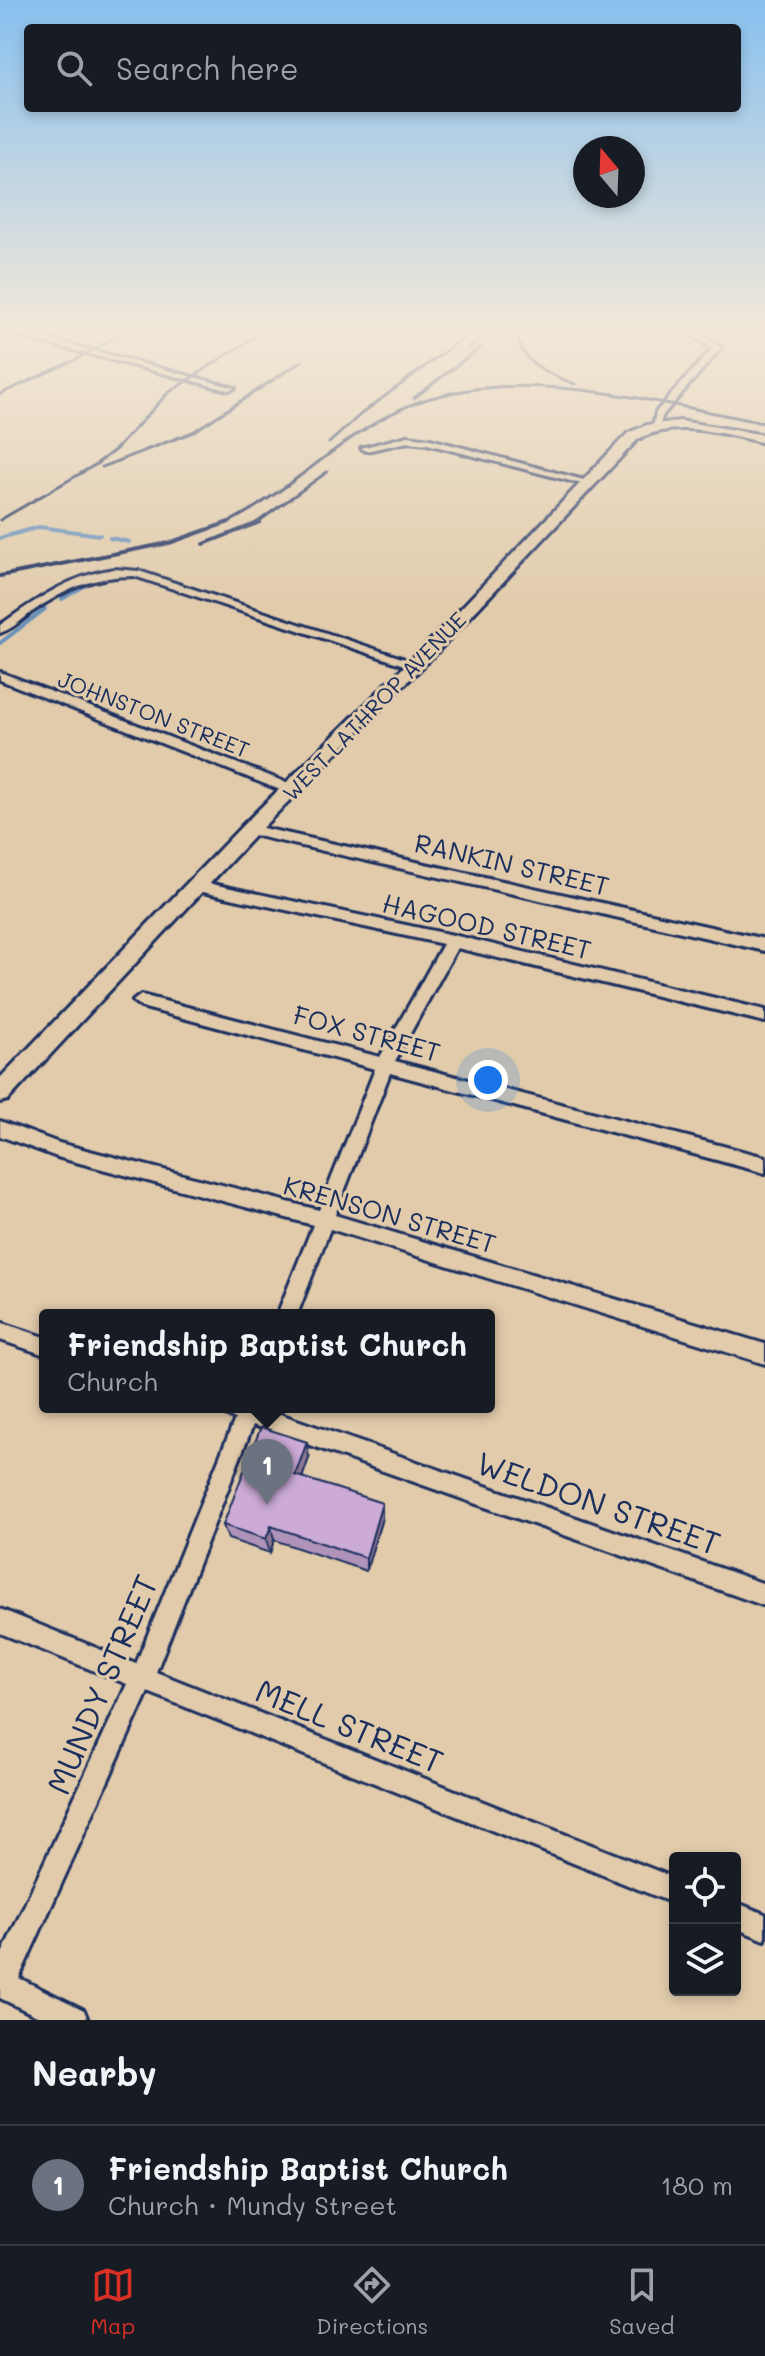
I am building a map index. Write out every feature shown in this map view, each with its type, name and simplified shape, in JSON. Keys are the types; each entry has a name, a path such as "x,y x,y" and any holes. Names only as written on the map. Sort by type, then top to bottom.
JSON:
{"street":[{"path":"656,425 765,439"},
{"name":"WEST LATHROP AVENUE","path":"0,1093 249,830 293,790 633,436 656,425"},
{"path":"366,448 408,439 427,441 590,483"},
{"path":"0,630 70,582 116,571 135,573 414,664"},
{"name":"JOHNSTON STREET","path":"0,676 293,790"},
{"name":"RANKIN STREET","path":"249,830 765,945"},
{"name":"HAGOOD STREET","path":"198,886 453,941 765,1016"},
{"path":"289,1309 385,1064 453,941"},
{"name":"FOX STREET","path":"141,1001 765,1165"},
{"name":"KRENSON STREET","path":"0,1128 57,1150 326,1220 765,1354"},
{"path":"0,1331 39,1344"},
{"name":"MUNDY STREET","path":"1,1983 142,1678 241,1413"},
{"name":"WELDON STREET","path":"253,1413 765,1595"},
{"name":"MELL STREET","path":"0,1621 669,1889"},
{"path":"741,1917 765,1927"},
{"path":"1,1983 74,2020"}],"building":[{"path":"261,1427 307,1442 295,1475 382,1503 366,1558 271,1526 266,1539 223,1525"}],"waterway":[{"path":"0,538 39,527 100,535"},
{"path":"110,538 129,542"},
{"path":"62,599 91,582"},
{"path":"0,643 45,609"}],"railway":[{"path":"0,520 95,465 116,449 140,423"},
{"path":"102,467 193,432 206,423"},
{"path":"329,443 351,423"},
{"path":"228,522 267,499 374,423"},
{"path":"255,524 327,472"},
{"path":"0,576 169,543 228,522"},
{"path":"255,524 260,522"},
{"path":"204,544 255,524"}],"place":[{"name":"Friendship Baptist Church","path":"267,1505"}]}
